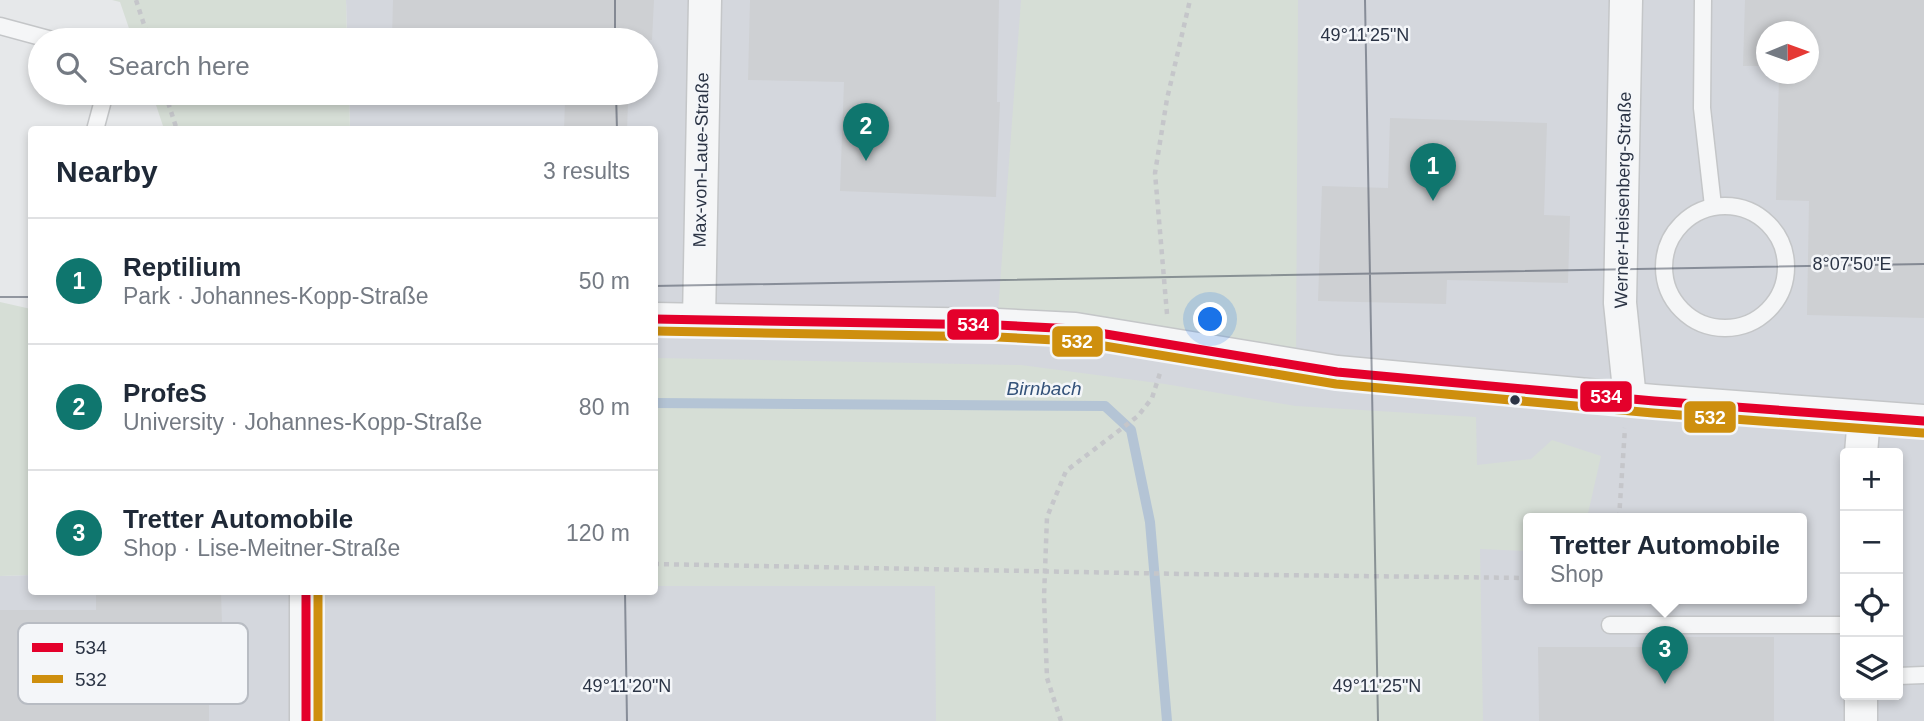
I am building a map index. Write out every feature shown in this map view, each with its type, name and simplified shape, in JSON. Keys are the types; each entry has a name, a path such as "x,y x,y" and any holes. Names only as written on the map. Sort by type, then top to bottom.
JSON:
{"street":[{"name":"Max-von-Laue-Straße","path":"699,320 705,0"},
{"name":"Werner-Heisenberg-Straße","path":"1626,0 1620,303 1630,399"},
{"path":"658,319 1075,329 1337,372 1630,399 1924,421"},
{"path":"1861,448 1864,417"},
{"path":"306,595 306,721"},
{"path":"1861,700 1861,721"}],"lane":[{"path":"1703,0 1702,108 1713,206"},
{"path":"0,26 28,34"},
{"path":"95,126 101,105"},
{"path":"1732,205 1758,215 1778,235 1785,252 1786,271 1782,290 1773,306 1759,318 1741,326 1721,328 1702,324 1685,314 1672,299 1665,281 1666,252 1679,226 1695,213 1713,206 1732,205"},
{"path":"1611,625 1840,625"},
{"path":"1903,676 1924,675"}],"path":[{"path":"136,0 145,28"},
{"path":"1061,721 1047,678 1044,572 1047,517 1066,471 1138,416 1152,398 1169,344 1155,173 1167,99 1190,0"},
{"path":"169,105 176,126"},
{"path":"1619,513 1622,442 1630,399"},
{"path":"658,564 1523,578"}],"shaded area":[{"path":"112,0 346,0 347,28 129,28 120,2"},
{"path":"346,0 1924,0 1924,721 0,721 0,576 28,575 28,595 658,595 658,126 350,126 349,105 658,105 658,28 347,28"},
{"path":"1021,0 1298,0 1296,367 997,325"},
{"path":"156,105 349,105 350,126 163,126"},
{"path":"0,302 28,308 28,575 0,576"},
{"path":"658,358 1021,365 1165,384 1296,406 1476,417 1477,465 1531,459 1552,440 1601,456 1588,513 1523,513 1523,551 1480,549 1483,721 936,721 935,586 658,586"}],"building":[{"path":"393,0 654,0 653,28 392,28"},
{"path":"750,0 999,0 997,102 1000,102 996,197 840,191 844,82 748,80"},
{"path":"1745,0 1924,0 1924,318 1807,315 1809,201 1776,200 1779,84 1819,84 1819,21 1756,21 1756,66 1743,66"},
{"path":"565,105 628,105 627,126 564,126"},
{"path":"1390,118 1547,123 1544,215 1570,216 1568,283 1447,280 1446,304 1318,301 1322,186 1388,188"},
{"path":"96,595 221,595 222,623 18,623 18,704 209,704 209,721 0,721 0,610 96,610"},
{"path":"1682,637 1774,637 1774,721 1539,721 1538,647 1682,647"}],"waterway":[{"name":"Birnbach","path":"658,403 1105,406 1131,430 1150,522 1167,721"}],"transit line":[{"name":"534","path":"658,319 997,325 1075,329 1337,372 1654,401 1924,421"},
{"name":"532","path":"658,331 997,337 1074,341 1336,384 1653,413 1923,433"},
{"name":"534","path":"306,595 306,721"},
{"name":"532","path":"318,595 318,721"}],"place":[{"name":"ProfeS","path":"866,161"},
{"name":"Reptilium","path":"1433,201"},
{"name":"Tretter Automobile","path":"1665,684"}]}
